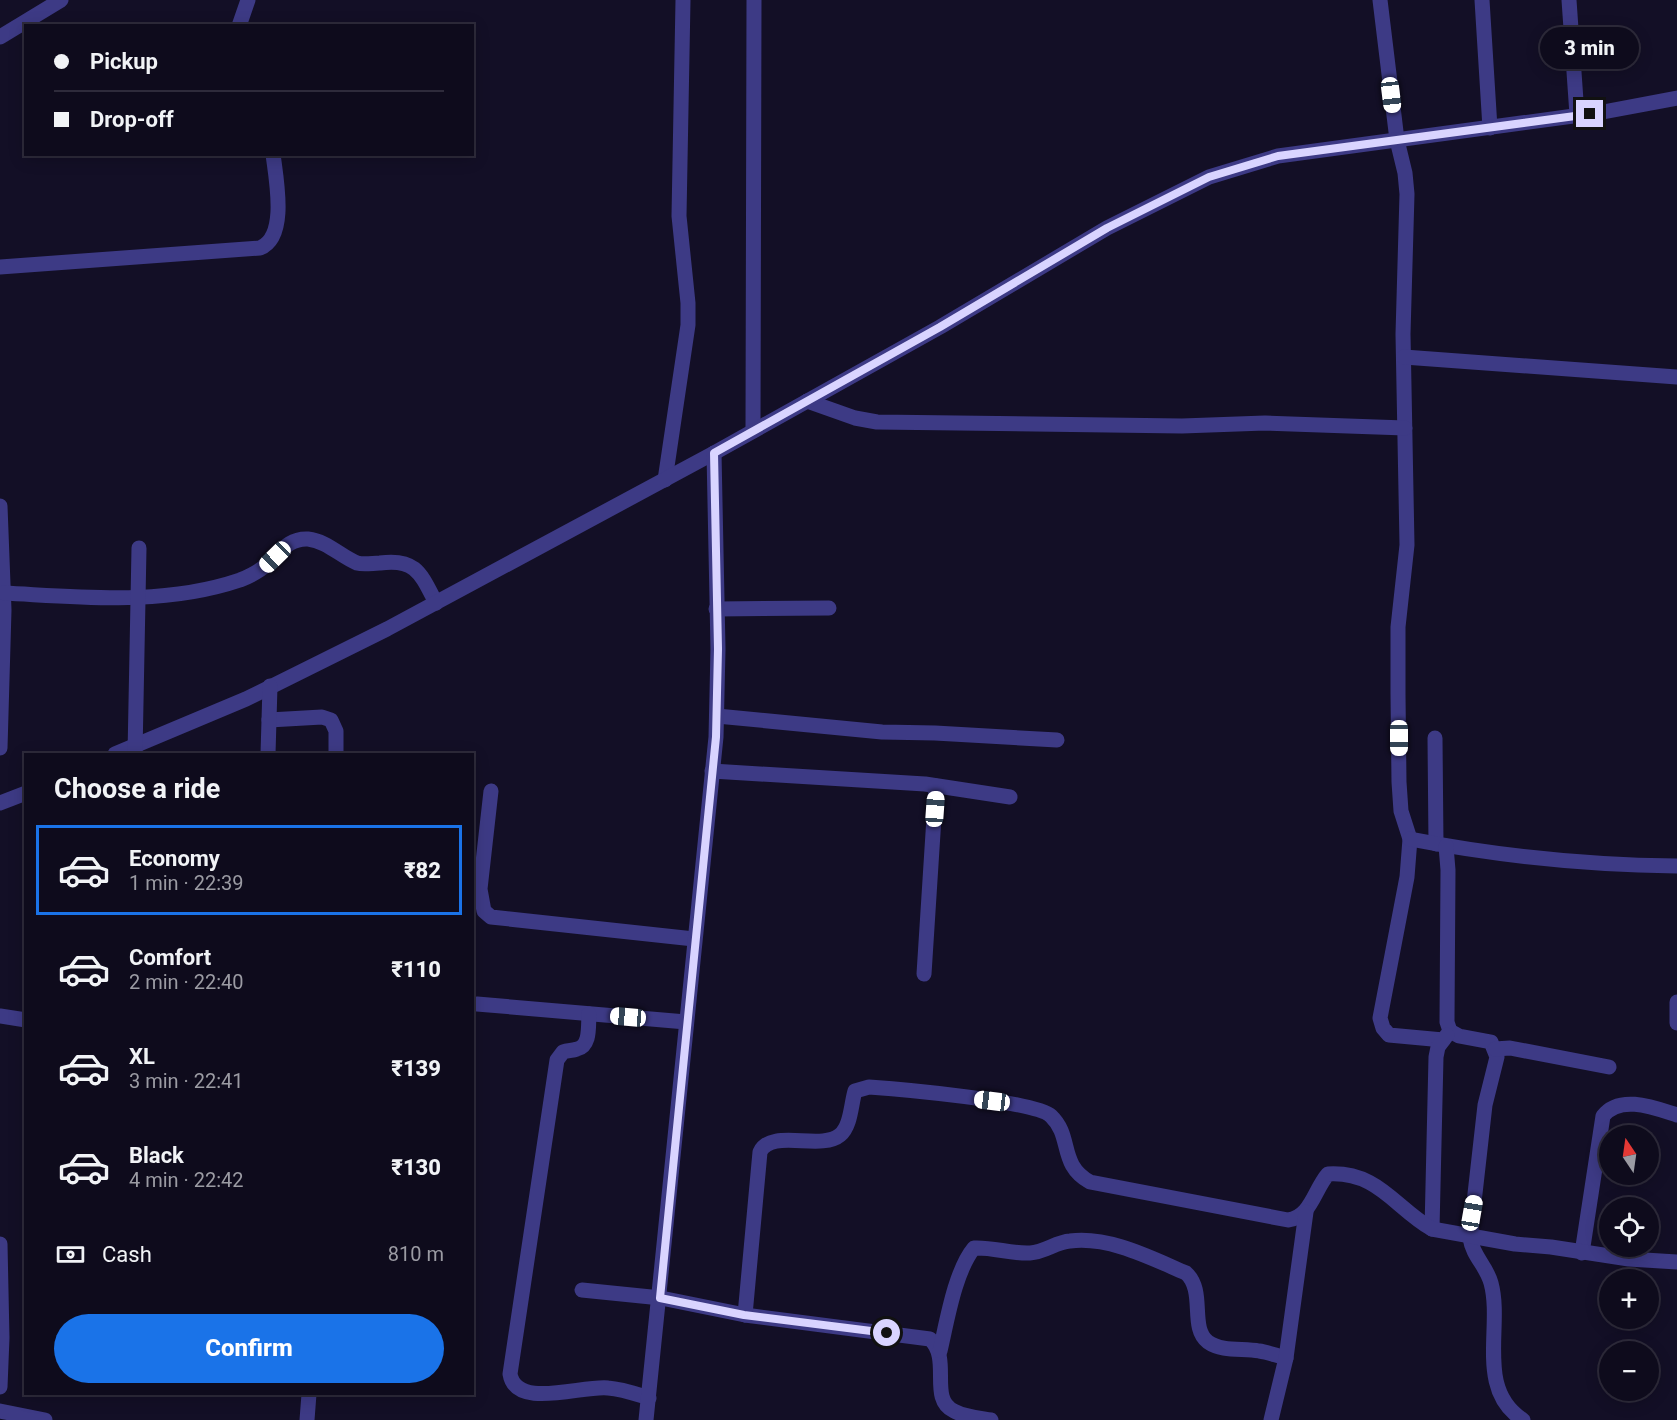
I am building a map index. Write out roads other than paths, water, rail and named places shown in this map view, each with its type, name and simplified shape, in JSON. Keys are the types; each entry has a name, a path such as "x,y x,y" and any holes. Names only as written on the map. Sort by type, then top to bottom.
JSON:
{"street":[{"path":"0,37 61,0"},
{"path":"240,24 249,0"},
{"path":"665,480 688,325 688,303 679,216 683,0"},
{"path":"753,431 754,0"},
{"path":"1380,0 1397,140 1406,173 1407,194 1404,357 1407,545 1398,627 1401,811 1410,839 1407,877 1380,1018 1383,1028 1389,1035 1459,1036 1491,1042 1495,1049 1497,1057 1485,1105 1470,1238 1472,1251 1492,1285 1494,1351 1500,1394 1511,1411 1524,1420"},
{"path":"1482,0 1490,128"},
{"path":"1569,0 1577,116"},
{"path":"139,548 134,750 246,699 436,603 665,480 940,327 1107,228 1209,177 1278,156 1577,116 1677,98"},
{"path":"0,267 260,248 268,245 276,225 277,190 273,156"},
{"path":"1404,357 1677,376"},
{"path":"807,401 855,418 877,422 1182,426 1265,423 1405,428"},
{"path":"646,1420 717,716 714,453"},
{"path":"0,506 2,585 0,748"},
{"path":"2,585 83,598 139,598 197,591 240,580 265,566 283,547 293,541 307,539 322,543 359,564 406,562 414,567 423,578 436,603"},
{"path":"717,609 829,608"},
{"path":"268,753 270,686"},
{"path":"717,716 882,732 1057,740"},
{"path":"269,720 322,717 331,720 336,731 336,753"},
{"path":"1432,1229 1435,1071 1438,1047 1446,1036 1448,870 1441,845 1435,738"},
{"path":"712,771 936,786 1010,797"},
{"path":"924,974 936,786"},
{"path":"491,791 480,889 484,911 491,917 694,939"},
{"path":"0,803 24,794"},
{"path":"1410,839 1441,845 1614,864 1677,866"},
{"path":"1677,1002 1675,1020 1677,1023"},
{"path":"477,1004 686,1022"},
{"path":"589,1014 588,1037 585,1045 563,1052 557,1060 510,1374 511,1383 519,1390 543,1394 608,1388 649,1398"},
{"path":"0,1016 24,1020"},
{"path":"1495,1049 1510,1048 1609,1067"},
{"path":"744,1315 760,1152 763,1145 771,1141 825,1141 839,1136 845,1129 855,1091 868,1087 1008,1103 1041,1110 1050,1115 1057,1124 1074,1171 1090,1182 1288,1220 1299,1219 1306,1212 1328,1174 1355,1176 1397,1200 1421,1223 1432,1229 1470,1238 1551,1247 1582,1253 1677,1262"},
{"path":"1582,1253 1603,1116 1609,1108 1628,1104 1677,1115"},
{"path":"1271,1420 1286,1358 1306,1212"},
{"path":"991,1420 960,1414 946,1405 942,1394 940,1351 954,1289 974,1248 1030,1253 1041,1252 1066,1241 1081,1240 1112,1245 1186,1273 1192,1279 1196,1290 1202,1335 1209,1342 1221,1347 1258,1350 1286,1358"},
{"path":"0,1244 2,1338 0,1387"},
{"path":"582,1290 660,1298 744,1315 930,1339 940,1351"},
{"path":"308,1420 309,1395"},
{"path":"0,1411 45,1420"}]}
